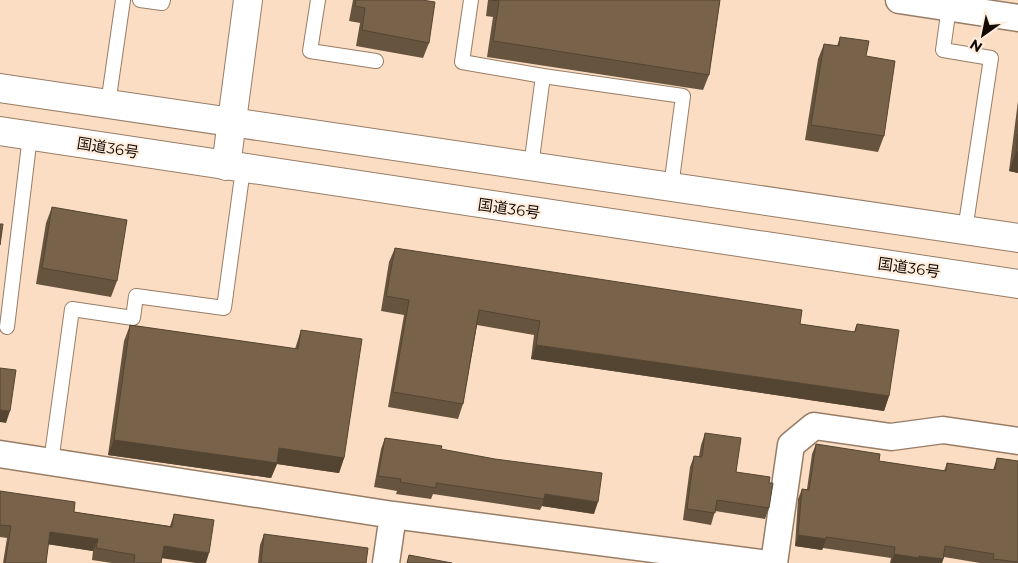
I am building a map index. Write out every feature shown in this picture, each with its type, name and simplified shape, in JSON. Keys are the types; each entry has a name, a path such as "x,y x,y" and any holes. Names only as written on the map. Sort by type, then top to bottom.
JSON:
{"main road":[{"path":"234,167 231,124 248,0"},
{"path":"0,88 231,124 1018,238"},
{"name":"国道36号","path":"0,131 1018,284"}],"street":[{"path":"899,0 1018,18"},
{"path":"774,563 791,445 814,426 891,437 943,430 1018,441"},
{"path":"0,454 393,515 760,563"},
{"path":"386,563 393,515"}],"lane":[{"path":"108,104 123,0"},
{"path":"140,0 162,3 163,0"},
{"path":"318,0 310,51 376,61"},
{"path":"471,0 462,62 543,76 683,96 671,187"},
{"path":"949,8 943,50 991,58 964,230"},
{"path":"531,166 543,76"},
{"path":"7,327 30,136"},
{"path":"51,462 72,309 133,318 136,296 224,308 234,167"}],"building":[{"path":"356,0 422,0 435,2 429,43 362,30 365,8 355,6"},
{"path":"491,0 720,0 709,75 493,41 499,1"},
{"path":"840,37 869,41 866,56 895,61 884,136 811,125 824,44 839,46"},
{"path":"1018,134 1018,152 1016,152"},
{"path":"52,207 127,220 117,281 42,268"},
{"path":"0,224 3,224 0,245"},
{"path":"395,248 802,310 800,324 855,332 857,324 899,330 889,396 536,345 540,321 479,310 463,404 393,392 409,300 386,296"},
{"path":"130,325 298,349 301,330 362,339 344,458 279,448 277,463 114,440"},
{"path":"0,368 16,370 10,411 0,410"},
{"path":"705,433 741,438 736,472 770,477 769,483 773,483 769,508 717,500 715,513 687,509 694,456 702,457"},
{"path":"385,438 442,446 441,449 495,459 602,473 598,502 545,494 544,499 436,483 436,488 400,482 401,479 378,476"},
{"path":"816,444 880,454 879,461 946,471 947,463 995,470 997,458 1018,461 1018,562 993,559 994,554 945,546 943,559 919,556 919,558 894,554 895,547 798,535 802,489 809,490"},
{"path":"0,491 75,502 74,512 172,527 174,514 214,520 209,553 164,546 161,563 134,563 135,555 96,548 98,539 50,532 46,563 5,563 11,526 0,525"},
{"path":"264,534 368,548 366,563 261,563"},
{"path":"409,555 452,563 407,563"}]}
